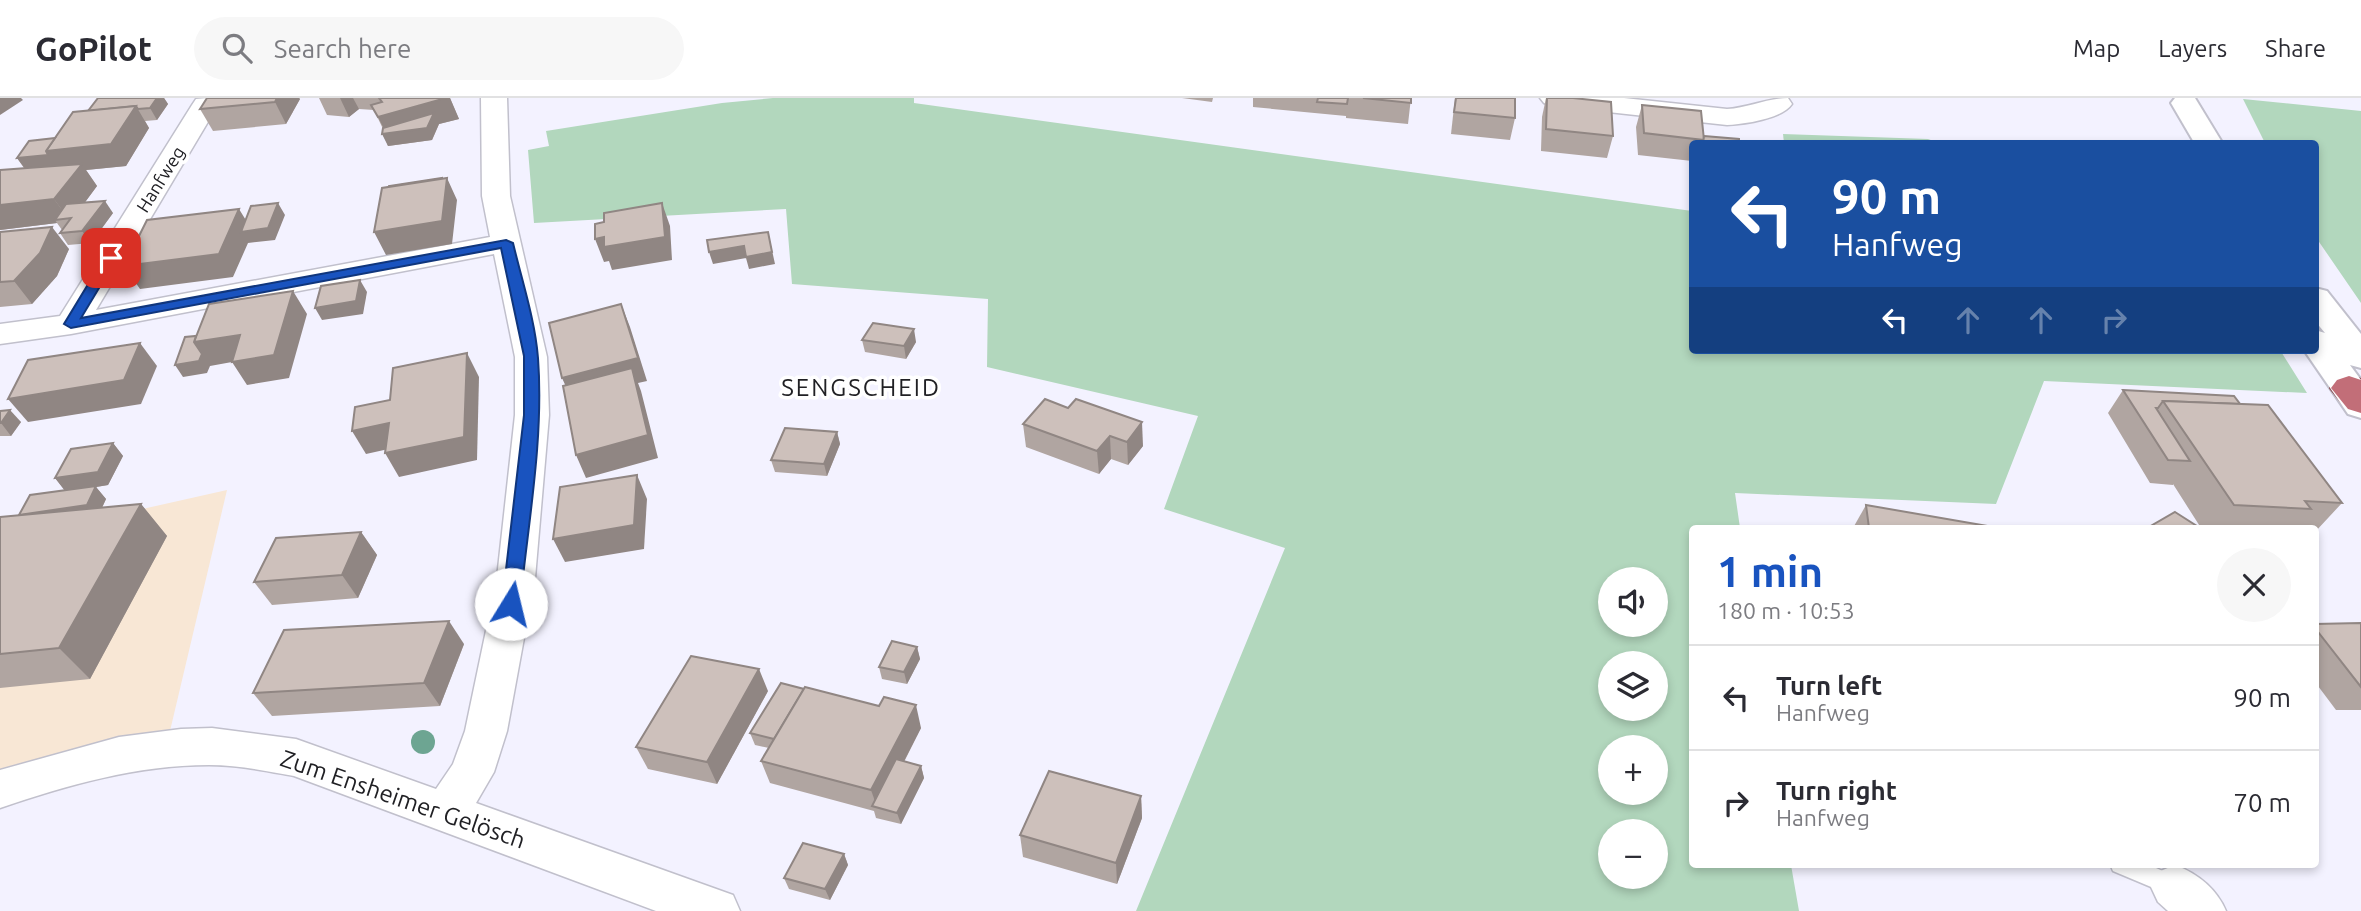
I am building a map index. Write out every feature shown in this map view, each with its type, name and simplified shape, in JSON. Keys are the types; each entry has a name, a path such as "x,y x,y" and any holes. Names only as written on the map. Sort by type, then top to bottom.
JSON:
{"main road":[{"path":"2184,100 2195,140"},
{"path":"2184,100 2207,140"},
{"path":"2319,306 2358,388"},
{"path":"2319,345 2358,388"}],"street":[{"path":"446,811 472,772 486,731 516,578 532,415 531,356 496,196 494,98"},
{"path":"1553,98 1727,117 1746,116 1779,104"},
{"name":"Hanfweg","path":"71,324 205,105"},
{"path":"0,334 71,324 506,243"},
{"name":"Zum Ensheimer Gelösch","path":"0,789 64,767 129,754 188,747 241,748 296,758 716,911"}],"lane":[{"path":"2129,868 2188,899"}],"shaded area":[{"path":"227,490 170,731 94,744 0,772 0,541"}],"green space":[{"path":"773,98 914,98 914,103 1689,211 1689,354 2283,354 2307,393 2044,381 1996,504 1735,493 1740,525 1689,525 1689,868 1792,868 1799,911 1136,911 1285,548 1164,509 1198,416 987,367 988,299 792,284 786,209 534,223 528,150 549,146 546,131 722,103"},
{"path":"2243,99 2361,111 2361,303 2319,242 2319,140 2264,140"},
{"path":"1783,134 1931,140 1784,140"}],"building":[{"path":"98,98 157,98 150,108 138,109 136,106 88,111"},
{"path":"207,98 277,98 275,102 200,109"},
{"path":"379,98 446,98 378,117 371,105 382,102"},
{"path":"1318,98 1348,98 1347,104 1317,102"},
{"path":"1363,98 1411,98 1411,103"},
{"path":"1456,98 1515,98 1515,118 1454,112"},
{"path":"1547,98 1611,102 1613,136 1546,129"},
{"path":"1642,105 1701,111 1704,140 1644,133"},
{"path":"136,106 111,144 46,151 73,112"},
{"path":"434,113 427,128 382,134 383,128"},
{"path":"1704,136 1739,139 1739,140 1704,140"},
{"path":"55,138 46,151 48,155 17,158 29,141"},
{"path":"82,164 54,199 0,205 0,170"},
{"path":"447,178 442,221 374,232 382,188"},
{"path":"442,179 389,187 389,186"},
{"path":"105,201 82,231 60,233 71,218 55,220 66,204"},
{"path":"278,203 268,228 241,232 251,206"},
{"path":"662,203 665,237 604,247 604,237 595,239 595,224 604,222 604,213"},
{"path":"239,209 219,254 124,266 147,220"},
{"path":"52,227 40,253 14,281 0,282 0,232"},
{"path":"768,232 772,252 746,257 744,246 709,252 707,240"},
{"path":"360,280 356,301 315,308 321,286"},
{"path":"293,291 274,355 232,362 240,335 194,342 209,304"},
{"path":"621,304 638,358 562,378 549,323"},
{"path":"873,323 914,329 904,346 862,340"},
{"path":"196,336 194,342 202,354 199,361 175,365 185,337"},
{"path":"140,343 124,380 8,399 28,360"},
{"path":"467,353 464,437 385,453 389,423 352,431 355,407 390,400 393,368"},
{"path":"632,368 648,435 576,455 563,386"},
{"path":"2123,390 2234,396 2240,404 2163,401 2156,408 2190,461 2168,460"},
{"path":"1045,399 1068,408 1076,399 1142,422 1127,442 1110,436 1097,451 1023,424"},
{"path":"2163,401 2268,405 2342,503 2305,501 2311,509 2234,505"},
{"path":"10,410 1,423 0,423 0,411"},
{"path":"785,428 837,432 824,464 771,460"},
{"path":"113,443 98,472 55,478 71,449"},
{"path":"637,475 634,525 553,539 560,487"},
{"path":"96,486 87,505 19,515 30,495"},
{"path":"141,504 59,648 0,654 0,517"},
{"path":"1866,505 1982,525 1869,525"},
{"path":"2175,512 2195,525 2152,525"},
{"path":"361,532 342,575 254,582 276,538"},
{"path":"449,621 424,683 253,693 284,630"},
{"path":"2361,623 2361,687 2319,633 2319,624"},
{"path":"892,641 917,647 904,672 879,667"},
{"path":"691,656 759,669 707,762 636,747"},
{"path":"781,683 804,689 774,739 750,733"},
{"path":"805,687 879,706 884,697 916,705 871,790 761,761"},
{"path":"896,759 921,766 897,813 872,806"},
{"path":"1049,771 1141,796 1116,863 1020,835"},
{"path":"803,843 844,854 825,889 784,878"}],"district":[{"name":"SENGSCHEID","path":"861,387"}],"route":[{"path":"111,258 71,324 506,243 531,356 532,415 511,604"}]}
